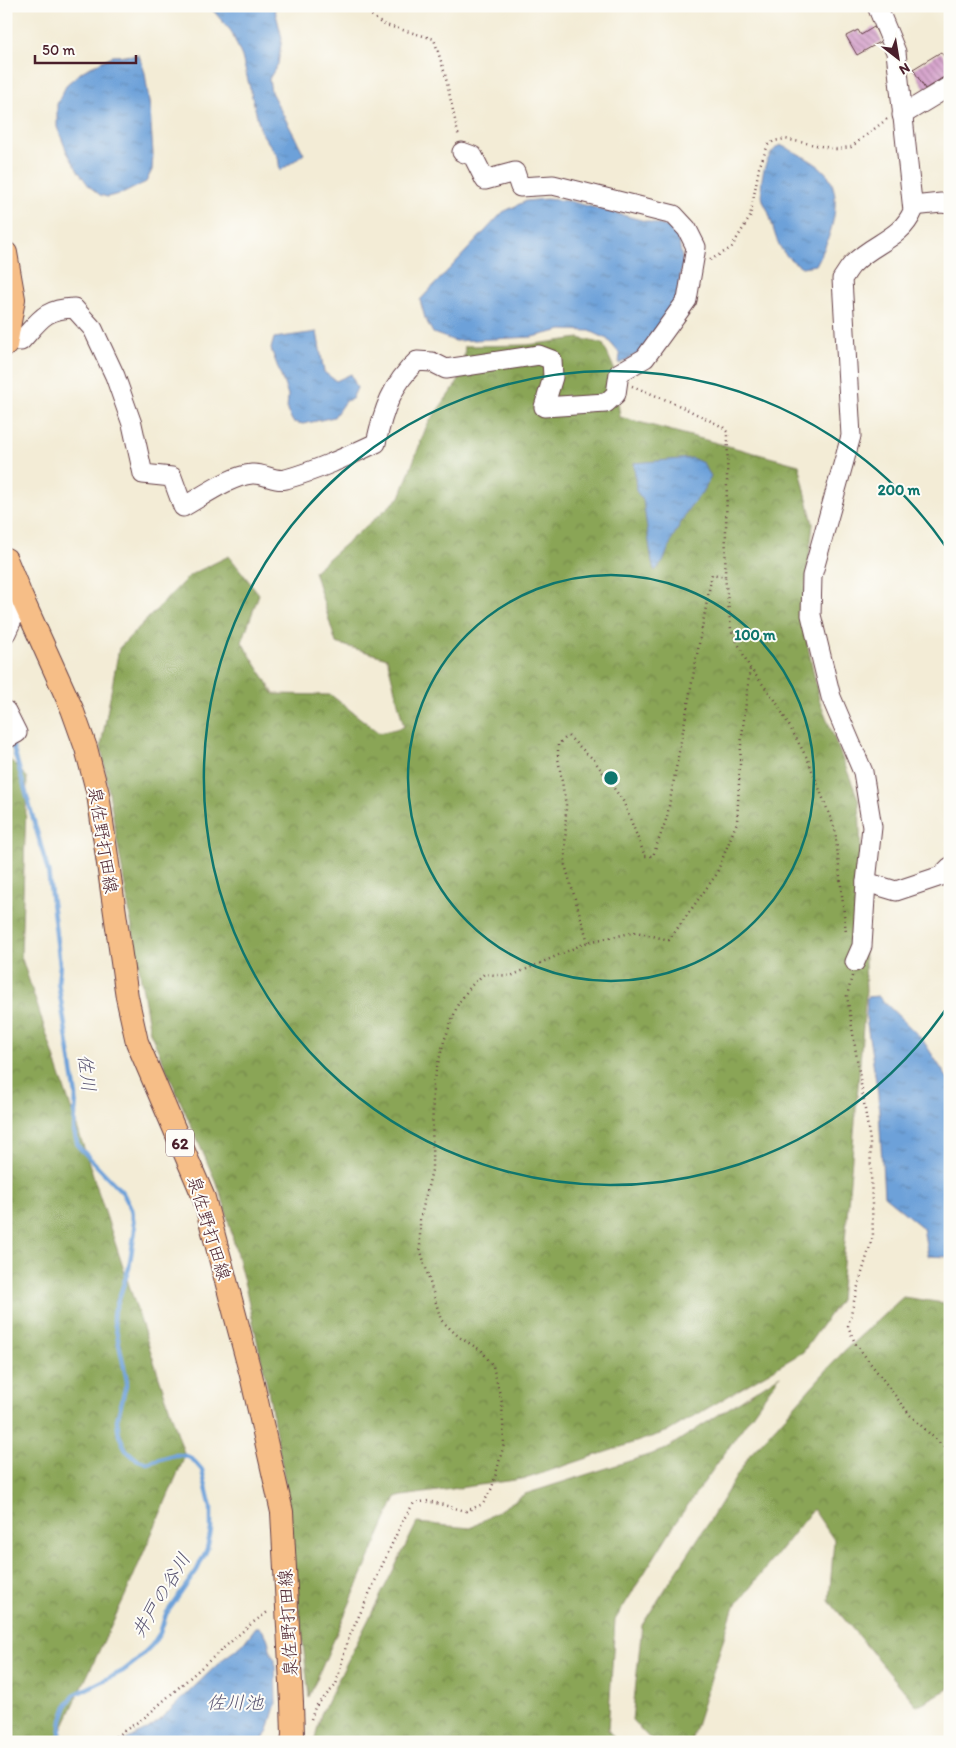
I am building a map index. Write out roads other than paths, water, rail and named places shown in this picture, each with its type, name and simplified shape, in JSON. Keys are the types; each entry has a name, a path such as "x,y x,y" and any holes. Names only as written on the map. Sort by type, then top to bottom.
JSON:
{"main road":[{"path":"6,253 14,299 6,342"},
{"name":"泉佐野打田線","path":"6,559 72,708 86,748 98,794 127,997 137,1042 204,1198 251,1375 282,1512 294,1736 292,1742"}],"street":[{"path":"855,962 862,946 872,827 863,772 829,688 811,615 812,576 851,436 842,279 853,264 896,234 908,223 913,211 896,52 877,6"},
{"path":"902,115 950,86"},
{"path":"6,342 21,341 42,317 59,308 74,308 93,329 115,376 132,424 144,474 172,477 183,507 235,478 254,474 274,479 284,479 329,465 376,443 379,427 393,390 405,372 417,361 432,362 446,369 539,355 552,360 553,377 544,407 606,403 616,394 619,373 645,358 687,300 696,247 687,229 674,215 553,185 520,187 515,172 485,180 473,156 462,152"},
{"path":"913,206 950,204"},
{"path":"6,633 22,598"},
{"path":"6,711 11,736"},
{"path":"866,882 896,891 941,876 950,867"}],"water":[{"path":"209,6 274,6 282,38 278,64 269,79 271,92 304,154 280,171 278,157 261,132 242,57 231,31"},
{"path":"139,55 145,73 150,109 153,154 152,170 146,182 124,193 107,197 100,195 89,186 67,152 57,127 57,104 67,84 83,71 112,56"},
{"path":"780,145 817,165 826,173 832,183 835,194 833,219 826,244 816,265 802,267 784,253 774,232 764,202 761,185 764,170 770,155"},
{"path":"546,199 569,201 668,227 678,237 683,263 675,305 639,353 619,364 620,354 607,339 590,331 562,330 532,337 455,341 433,333 425,318 420,300 503,212 526,201"},
{"path":"317,332 324,372 336,381 351,374 357,388 352,399 345,401 334,417 303,424 293,422 287,411 288,395 271,349 274,338"},
{"path":"692,458 703,463 711,476 705,489 689,508 673,537 663,562 655,571 652,563 643,500 636,491 634,463"},
{"path":"878,996 922,1039 950,1082 950,1257 928,1256 923,1228 884,1196 878,1094 866,1018 867,997"},
{"name":"佐川池","path":"256,1627 259,1627 266,1635 275,1660 276,1703 268,1730 262,1742 122,1742 159,1721 223,1659 242,1645"}],"waterway":[{"name":"佐川","path":"11,740 48,871 60,965 58,982 76,1096 74,1131 78,1146 123,1193 131,1209 135,1230 129,1268 113,1316 127,1381 117,1420 119,1435 126,1450 136,1459 147,1463 174,1455 189,1457 202,1470 211,1508 211,1530 207,1549 197,1570 166,1614 160,1633 152,1645 123,1671 74,1695 68,1703 62,1720 59,1742"}],"water label":[{"name":"井戸の谷川","path":"161,1595"}]}
